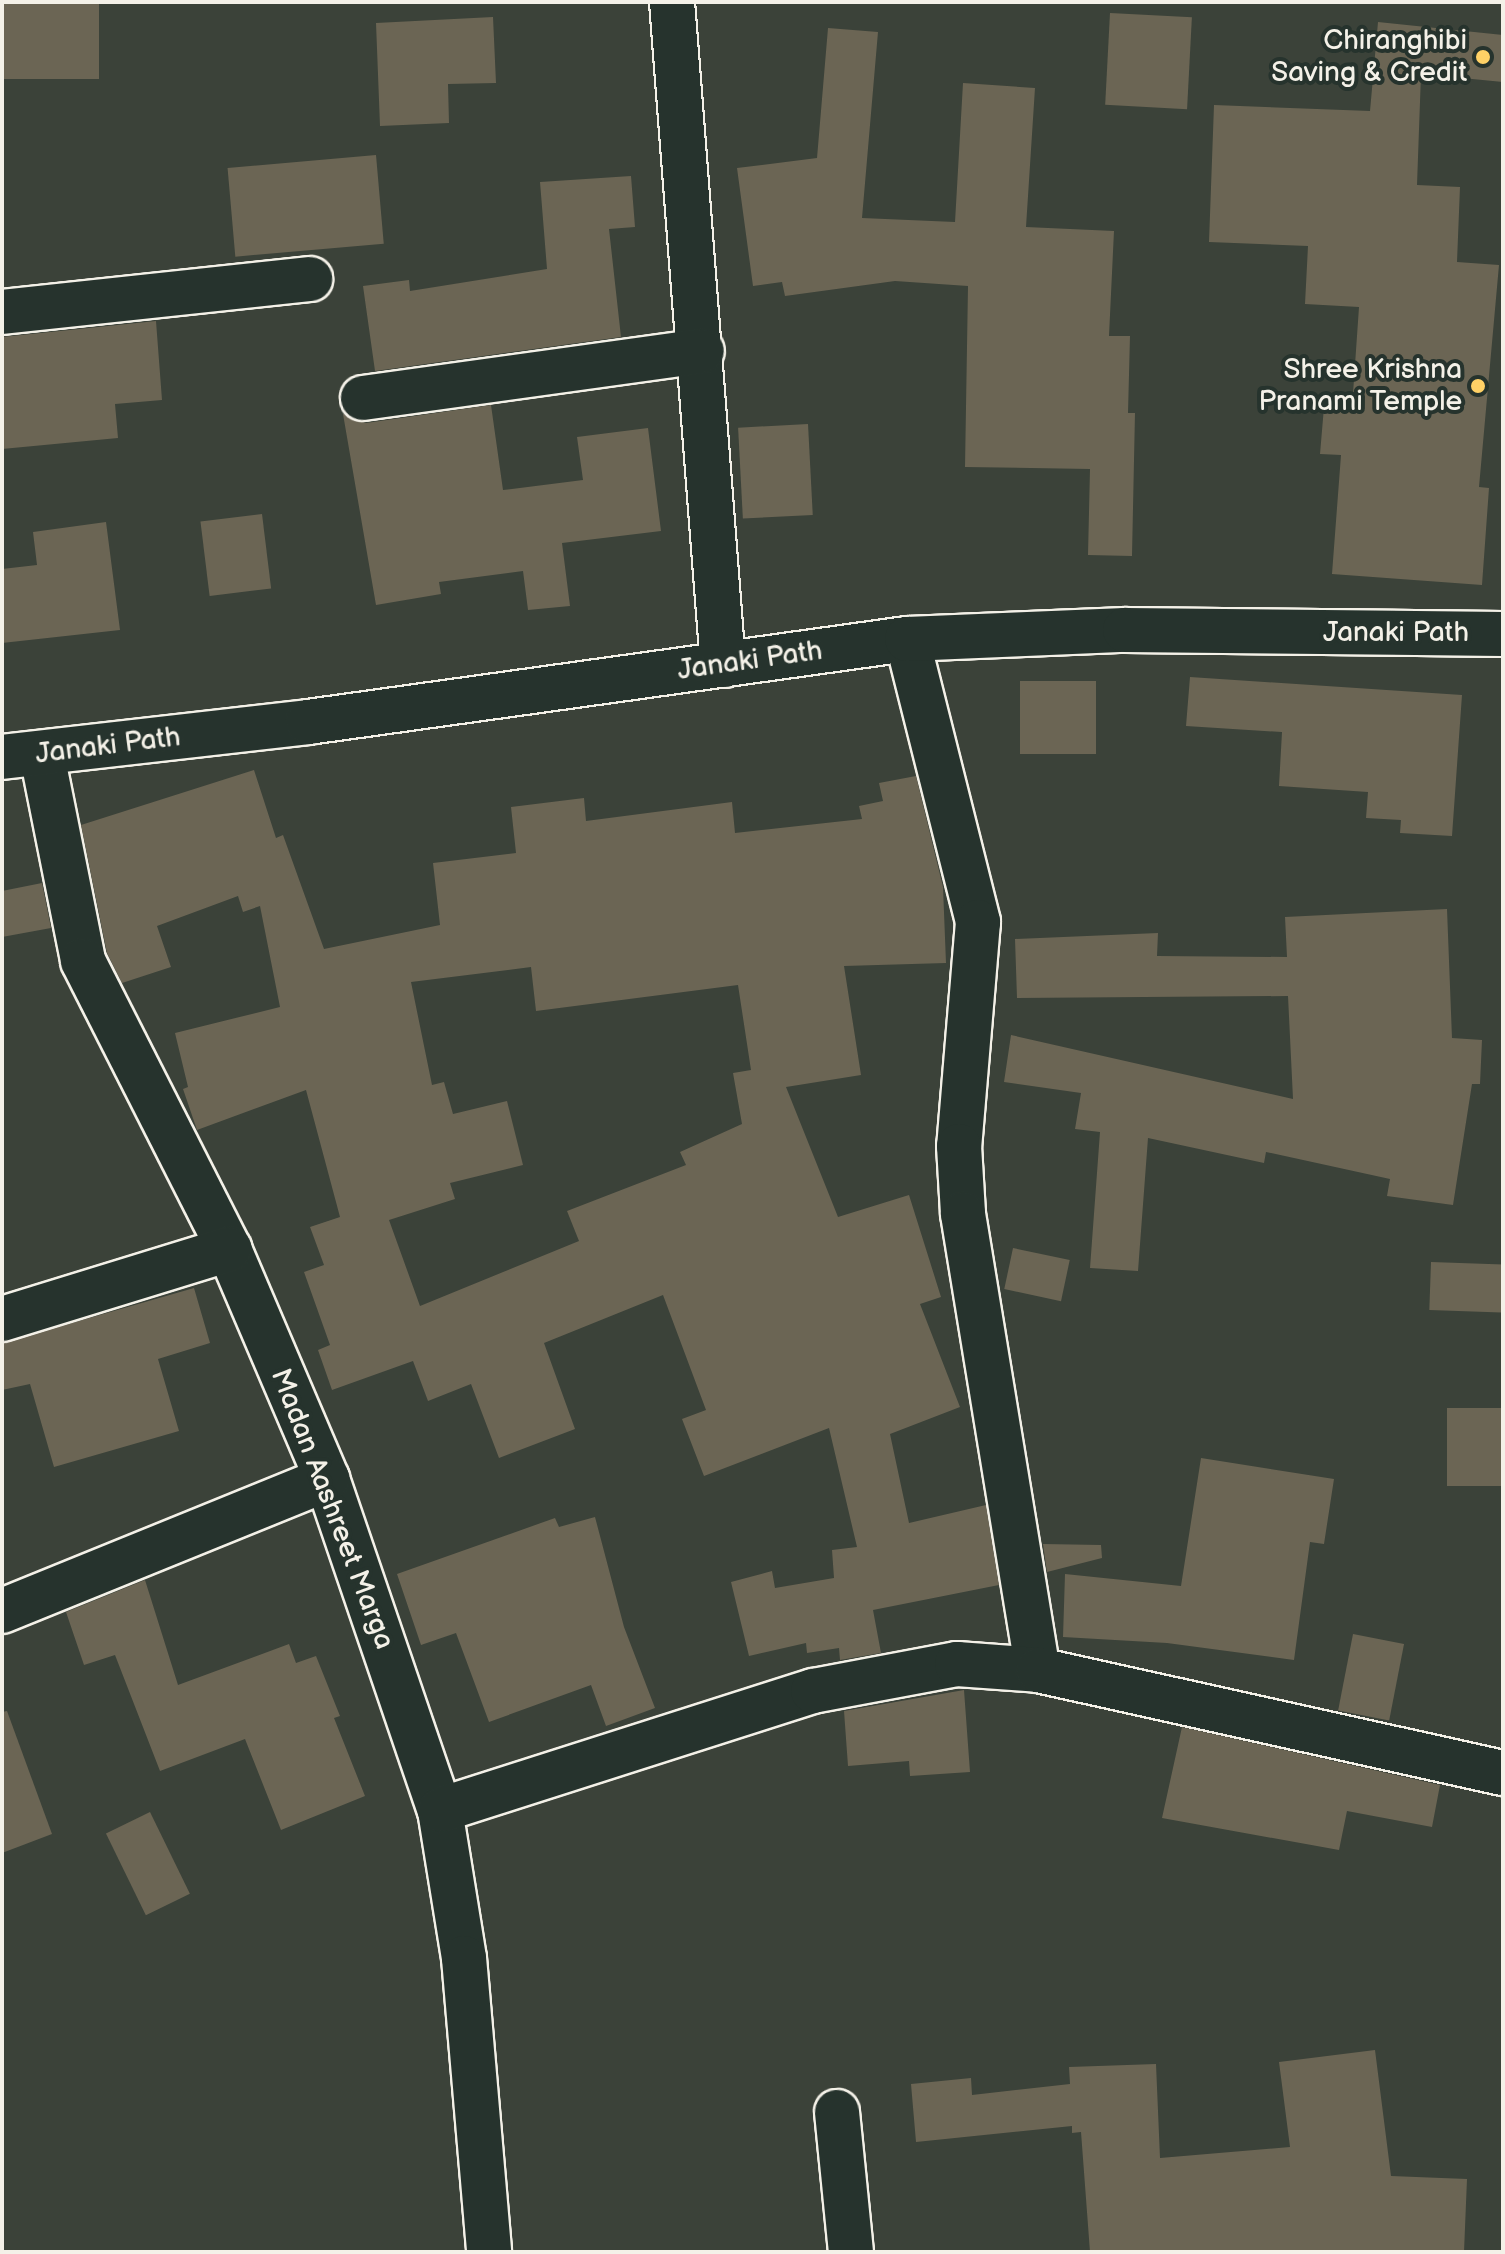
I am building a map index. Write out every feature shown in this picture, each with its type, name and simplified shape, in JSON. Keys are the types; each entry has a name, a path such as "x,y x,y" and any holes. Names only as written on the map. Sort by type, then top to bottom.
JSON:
{"street":[{"path":"672,2 702,351 723,665"},
{"path":"2,312 310,279"},
{"path":"363,398 702,351"},
{"name":"Janaki Path","path":"22,756 907,639 1125,630 1503,634"},
{"path":"907,639 978,922 959,1146 963,1214 1038,1670"},
{"name":"Madan Aashreet Marga","path":"22,756 83,961 229,1249 327,1479 440,1810 464,1958 489,2252"},
{"path":"2,1319 229,1249"},
{"path":"2,1611 327,1479"},
{"path":"440,1810 813,1691 957,1664 1038,1670 1503,1773"},
{"path":"837,2112 851,2252"}],"building":[{"path":"2,2 99,2 99,79 2,79"},
{"path":"1110,13 1192,17 1187,109 1105,105"},
{"path":"493,17 496,83 448,84 449,123 380,126 376,23"},
{"path":"1378,22 1503,35 1503,82 1421,74 1417,185 1460,187 1457,262 1499,265 1479,487 1489,488 1482,585 1332,574 1341,455 1320,454 1324,407 1352,408 1359,307 1305,304 1308,246 1209,242 1214,105 1370,111"},
{"path":"828,28 878,32 862,218 955,222 963,83 1035,88 1026,227 1114,231 1109,336 1130,336 1128,413 1135,413 1132,556 1088,555 1090,469 965,467 968,286 895,281 785,296 782,282 753,286 737,168 817,158"},
{"path":"376,155 384,244 235,257 228,168"},
{"path":"631,176 635,227 609,229 621,337 375,371 363,286 409,280 410,291 547,269 540,182"},
{"path":"156,321 162,400 115,404 118,438 2,449 2,337"},
{"path":"491,405 503,490 583,480 577,437 648,428 661,531 562,543 570,606 528,610 523,571 439,582 441,594 376,605 343,414 366,423"},
{"path":"808,424 813,515 743,519 738,428"},
{"path":"262,514 271,588 210,596 200,522"},
{"path":"106,522 120,630 2,643 2,569 37,565 33,532"},
{"path":"1190,677 1462,695 1452,836 1400,833 1401,820 1366,818 1368,792 1279,786 1282,732 1186,726"},
{"path":"1020,681 1096,681 1096,754 1020,754"},
{"path":"254,770 276,838 283,835 324,949 440,925 433,863 516,853 511,807 584,798 586,821 732,802 735,833 862,819 859,806 883,801 879,783 916,776 943,887 946,963 844,966 861,1075 786,1087 838,1217 909,1195 941,1297 920,1304 960,1407 890,1434 909,1523 986,1505 999,1585 873,1610 881,1653 840,1660 839,1648 807,1653 806,1643 749,1656 731,1582 772,1571 775,1588 834,1578 832,1550 857,1547 829,1428 704,1476 682,1419 706,1410 663,1295 544,1343 575,1429 499,1458 471,1384 428,1401 413,1361 332,1390 318,1350 330,1345 304,1272 324,1265 310,1227 340,1217 306,1090 197,1130 183,1089 188,1087 175,1033 280,1007 260,906 243,912 238,896 157,926 171,967 122,983 107,953 81,825","holes":["531,967 536,1011 738,985 751,1070 733,1073 742,1124 680,1152 686,1165 567,1211 579,1241 420,1306 389,1220 455,1199 450,1183 523,1165 507,1101 453,1114 444,1082 432,1085 411,982"]},
{"path":"42,883 51,928 2,937 2,891"},
{"path":"1447,909 1452,1038 1482,1040 1480,1084 1472,1084 1453,1205 1387,1196 1390,1179 1266,1152 1264,1163 1148,1138 1138,1271 1090,1268 1100,1132 1075,1129 1081,1093 1004,1082 1011,1035 1293,1099 1288,996 1017,998 1015,939 1158,933 1157,956 1287,957 1285,917"},
{"path":"1013,1248 1070,1260 1061,1301 1004,1289"},
{"path":"1431,1262 1503,1265 1501,1312 1429,1310"},
{"path":"194,1288 210,1343 158,1359 179,1431 54,1467 30,1384 2,1390 2,1343"},
{"path":"1447,1408 1503,1408 1503,1486 1447,1486"},
{"path":"1201,1458 1334,1479 1324,1544 1310,1542 1294,1660 1167,1643 1063,1637 1065,1574 1181,1586"},
{"path":"595,1517 624,1627 655,1708 606,1726 591,1685 489,1722 456,1633 421,1645 397,1574 555,1518 559,1527"},
{"path":"1043,1544 1101,1545 1102,1558 1047,1572"},
{"path":"145,1580 178,1685 289,1644 296,1663 316,1656 340,1716 334,1718 365,1796 281,1830 245,1739 160,1771 115,1655 84,1665 66,1612"},
{"path":"1353,1634 1404,1644 1389,1720 1338,1711"},
{"path":"964,1690 970,1772 910,1776 909,1761 848,1766 844,1711"},
{"path":"7,1711 52,1834 2,1853 2,1712"},
{"path":"1182,1727 1440,1785 1432,1827 1347,1811 1339,1850 1162,1818"},
{"path":"150,1812 190,1894 146,1915 106,1833"},
{"path":"1375,2050 1391,2176 1467,2179 1464,2252 1090,2252 1081,2132 1072,2133 1072,2126 916,2142 911,2084 971,2078 972,2095 1070,2084 1069,2067 1156,2064 1160,2158 1290,2147 1279,2062"}],"place":[{"name":"Chiranghibi Saving & Credit","path":"1483,57"},
{"name":"Shree Krishna Pranami Temple","path":"1478,386"}]}
